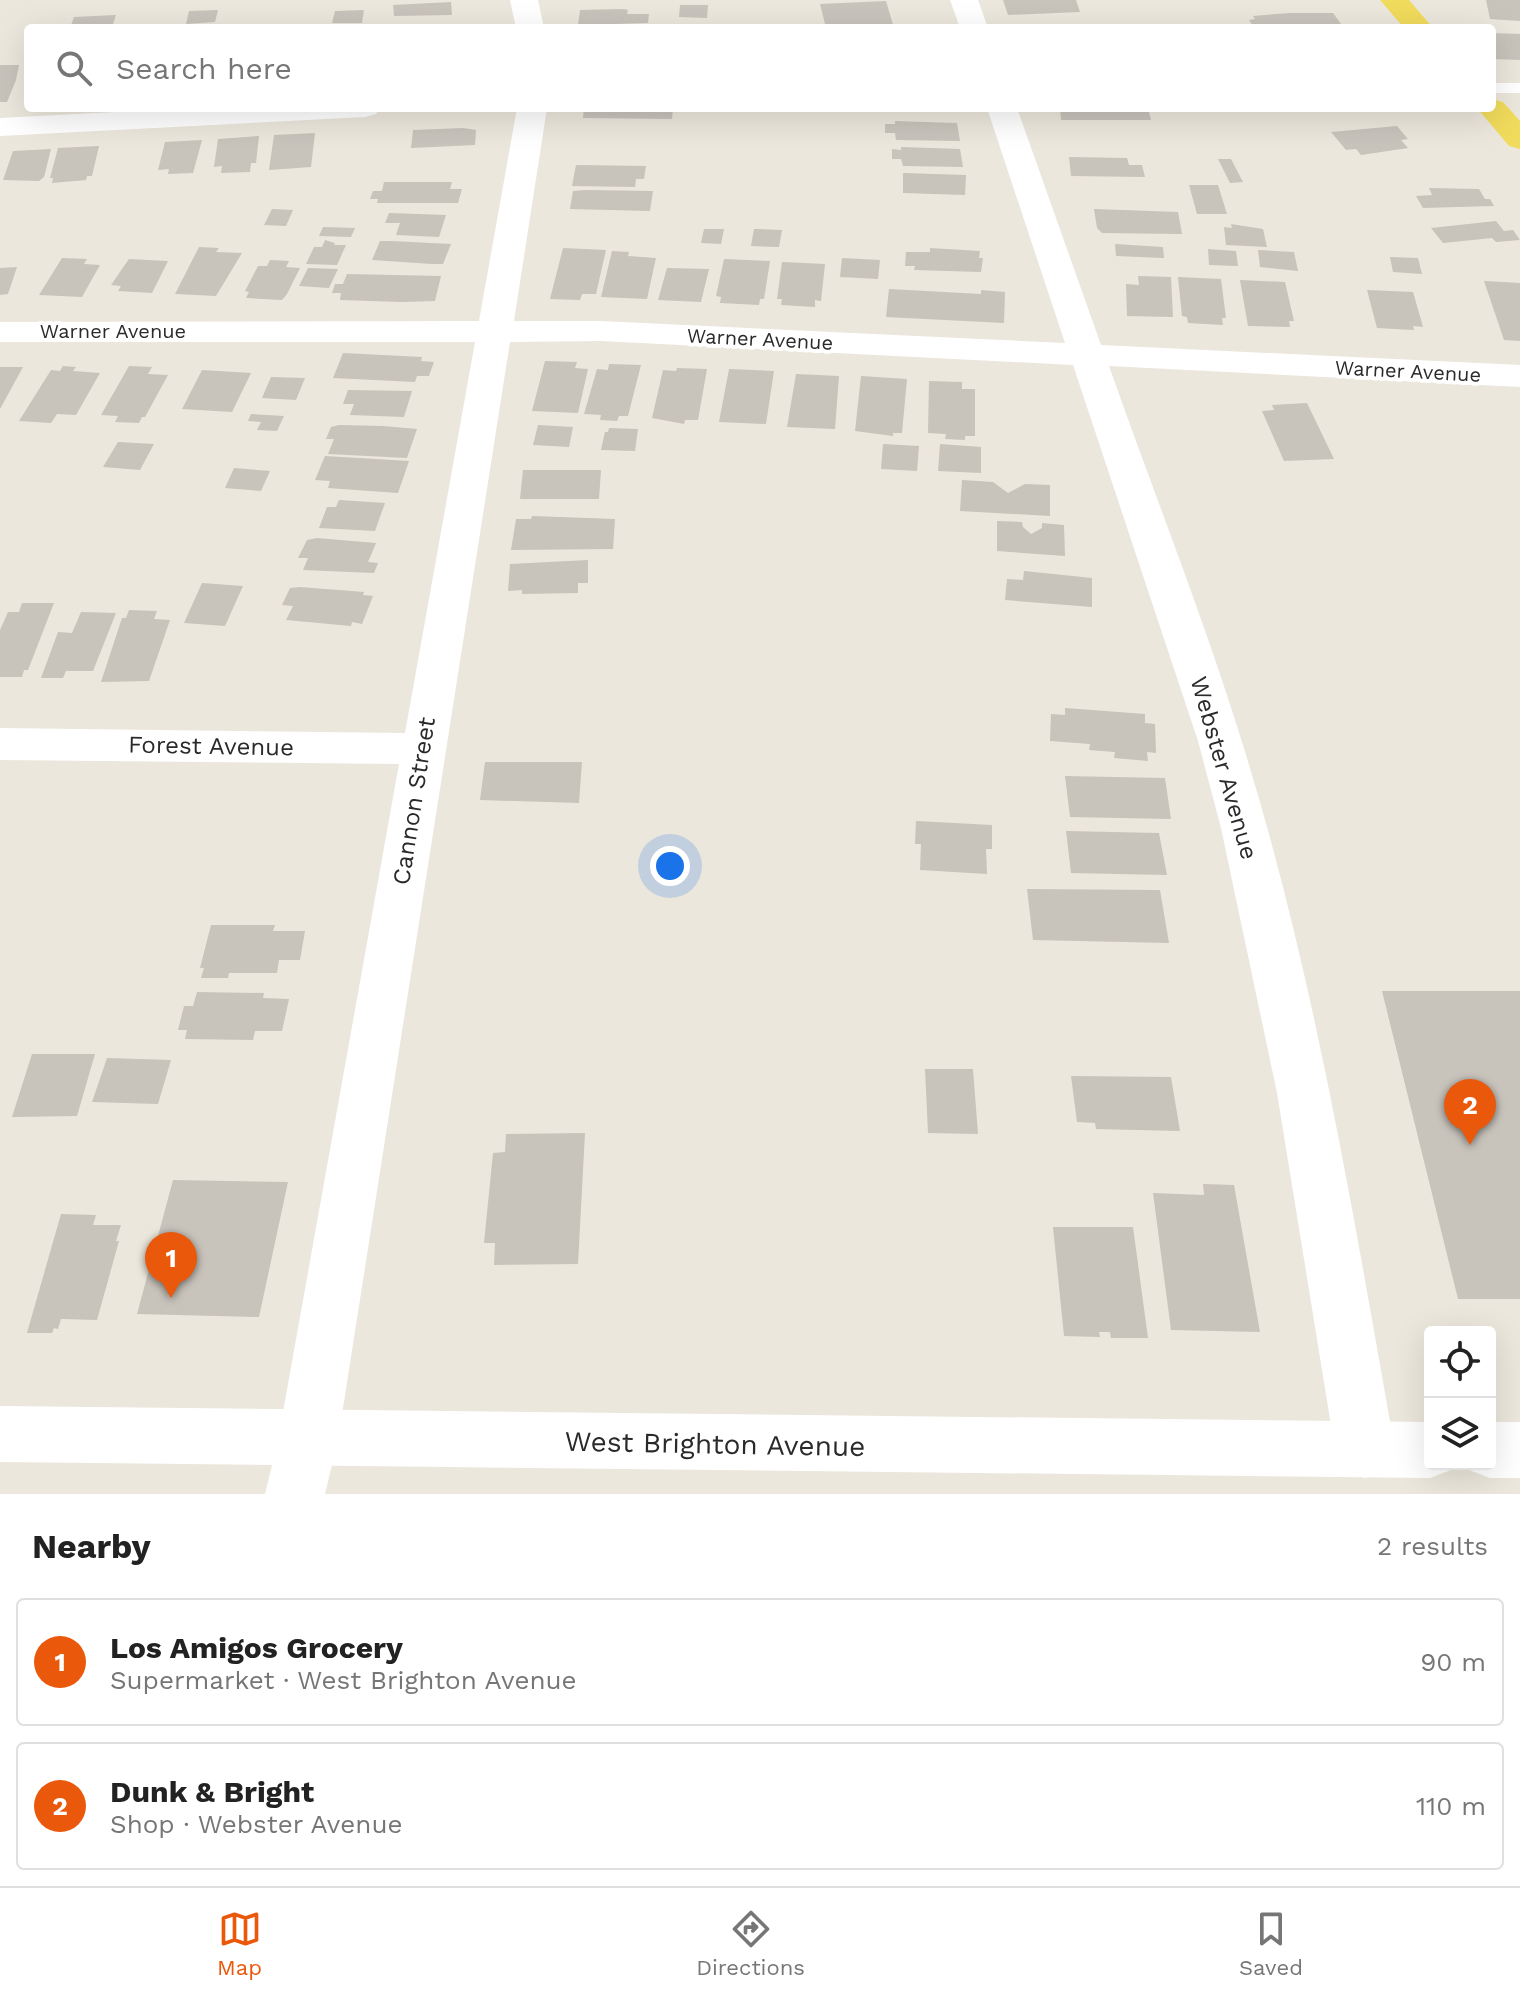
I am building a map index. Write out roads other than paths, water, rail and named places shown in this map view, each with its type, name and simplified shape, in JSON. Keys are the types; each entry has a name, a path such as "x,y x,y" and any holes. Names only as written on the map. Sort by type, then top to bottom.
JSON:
{"main road":[{"path":"1394,0 1415,24"},
{"path":"1496,112 1520,140"}],"street":[{"path":"524,0 529,24"},
{"path":"964,0 973,24"},
{"path":"0,127 288,112"},
{"name":"Cannon Street","path":"301,1467 531,112"},
{"name":"Webster Avenue","path":"1003,112 1220,741 1247,833 1327,1212 1365,1450"},
{"name":"Warner Avenue","path":"0,332 601,331 1520,376"},
{"name":"Forest Avenue","path":"0,744 422,749"},
{"name":"West Brighton Avenue","path":"0,1434 301,1467 1424,1450"},
{"path":"1496,1450 1520,1450"}],"lane":[{"path":"1496,88 1520,88"}],"place":[{"name":"Dunk & Bright","path":"1470,1145"},
{"name":"Los Amigos Grocery","path":"171,1298"}]}
